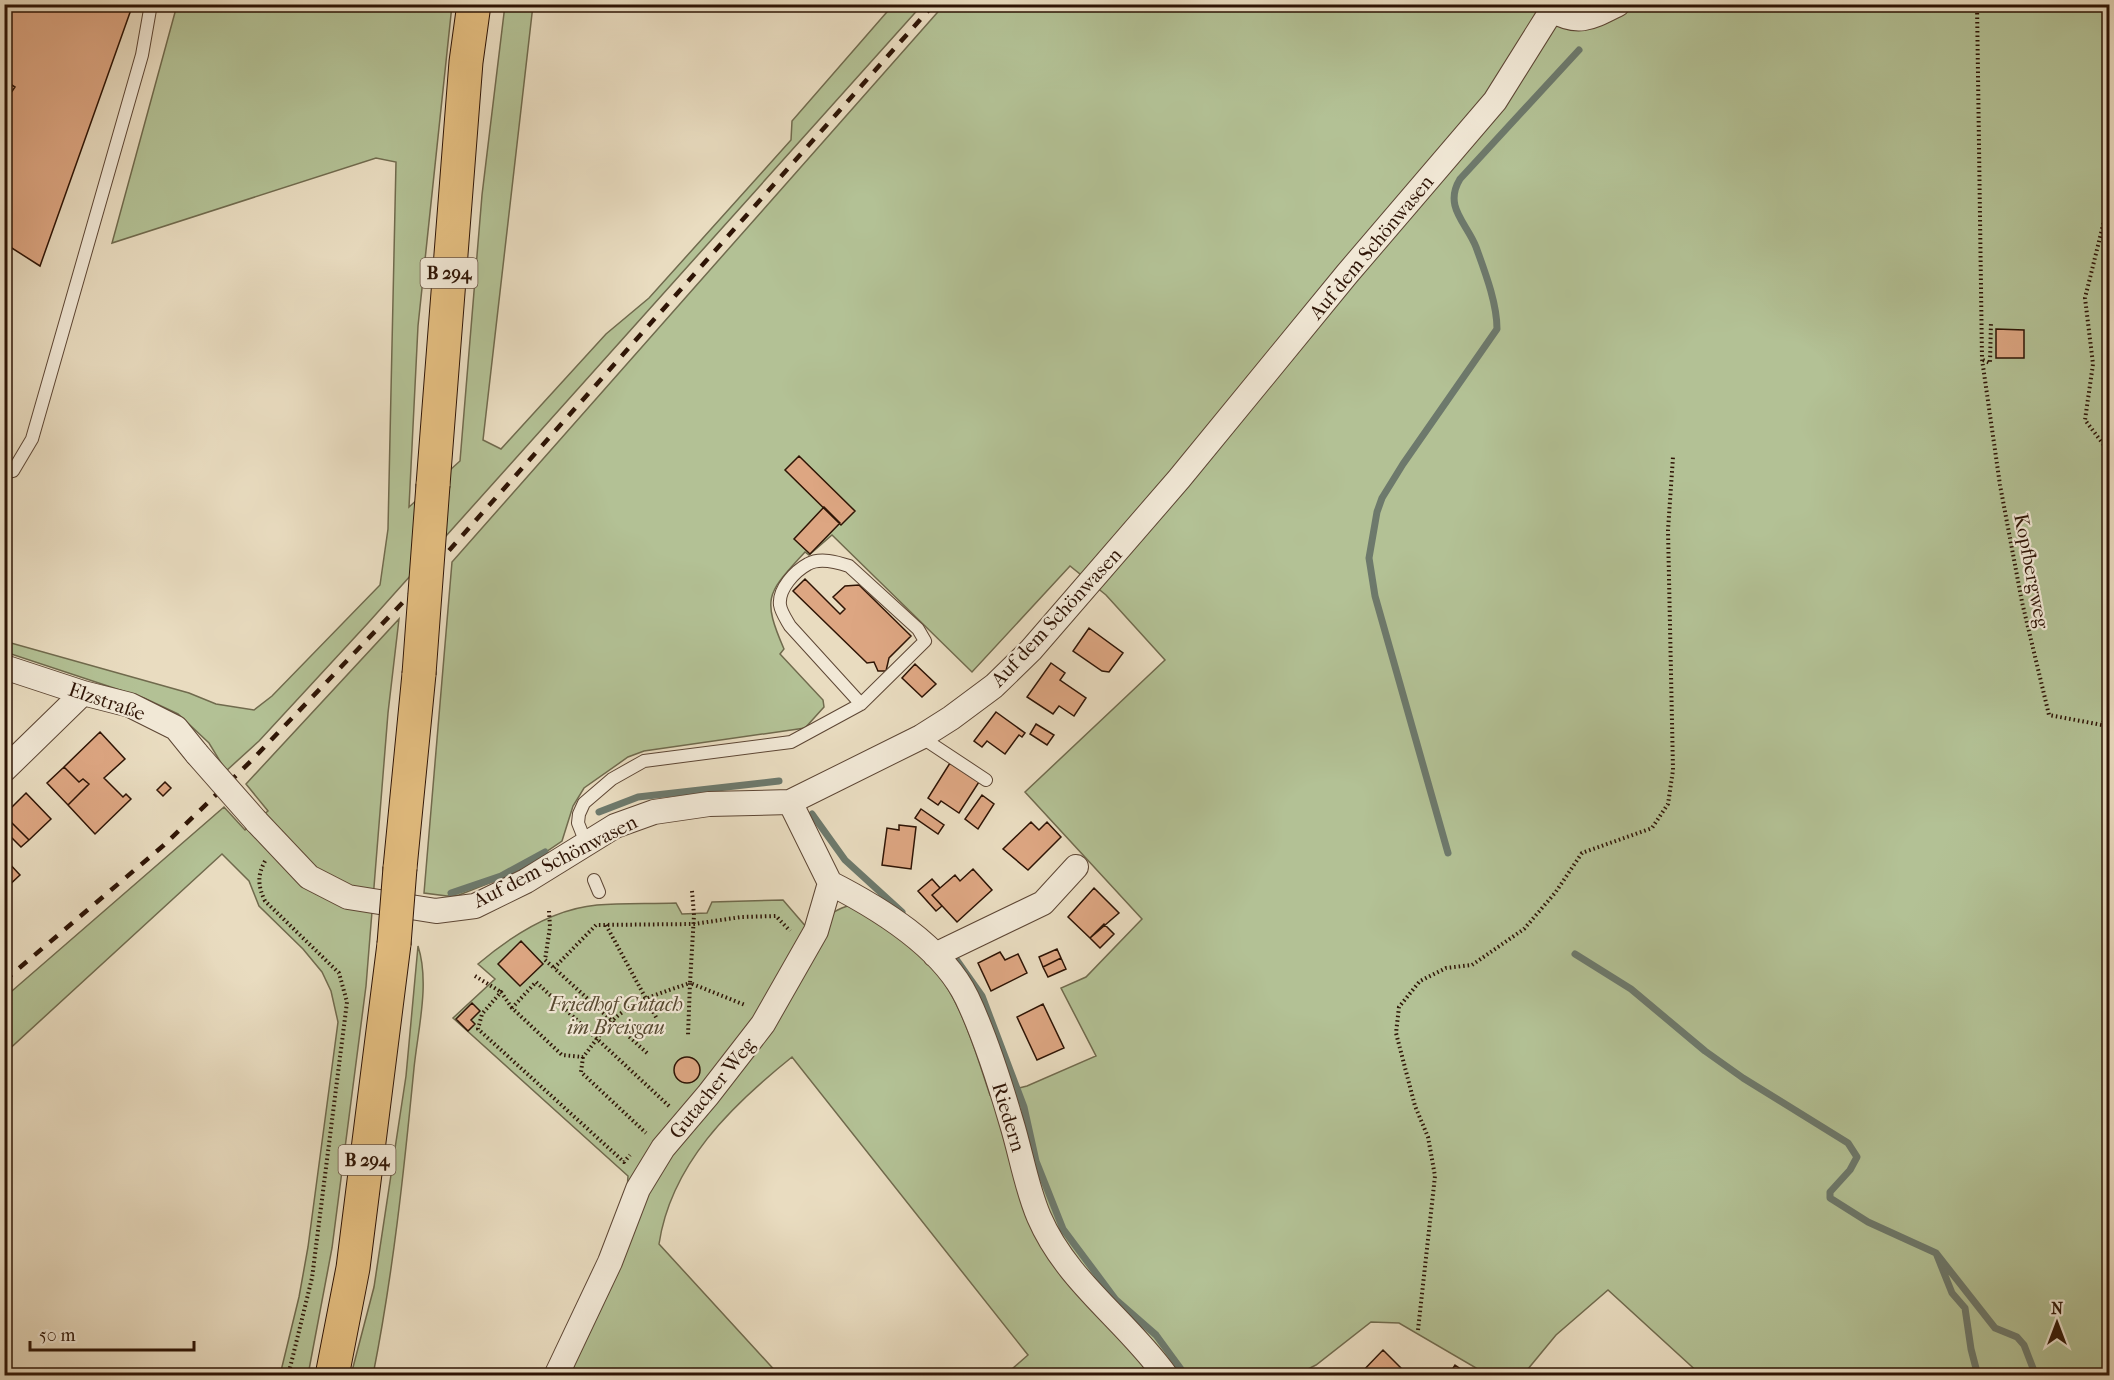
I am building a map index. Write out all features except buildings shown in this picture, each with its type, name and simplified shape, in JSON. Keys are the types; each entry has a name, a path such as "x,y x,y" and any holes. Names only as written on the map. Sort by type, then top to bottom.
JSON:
{"highway":[{"name":"B 294","path":"332,1376 352,1268 394,944 419,675 466,62 474,4"}],"street":[{"path":"1552,7 1570,20 1590,18 1618,4"},
{"name":"Auf dem Schönwasen","path":"197,754 309,877 348,897 436,911 475,906 526,881 615,826 654,812 709,804 790,802 921,737 994,686 1031,650 1086,588 1261,382 1347,274 1495,101 1552,7"},
{"name":"Elzstraße","path":"4,667 83,693 130,705 176,728 197,754"},
{"path":"4,770 83,693"},
{"path":"790,802 830,883"},
{"path":"935,955 1043,903 1076,867"},
{"name":"Riedern","path":"830,883 874,905 935,955 966,996 1011,1121 1039,1217 1062,1259 1081,1284 1166,1376"},
{"name":"Gutacher Weg","path":"556,1376 610,1262 638,1189 663,1148 763,1024 816,931 830,883"}],"lane":[{"path":"4,473 13,471 32,439 142,55 151,4"},
{"path":"586,843 578,823 584,803 612,779 644,761 791,742 861,704 925,641 912,622 849,566 836,562 809,563 786,584 781,595 783,614 790,626 861,704"},
{"path":"921,737 986,780"},
{"path":"594,880 599,892"}],"path":[{"path":"1977,4 1982,359 1990,363 1991,322"},
{"path":"2109,197 2085,298 2093,364 2085,420 2109,453"},
{"name":"Kopfbergweg","path":"1982,359 2000,485 2022,602 2049,715 2102,725 2109,708"},
{"path":"1418,1330 1435,1176 1428,1137 1414,1106 1396,1033 1399,1007 1420,981 1446,968 1472,965 1524,929 1555,893 1582,854 1652,828 1668,804 1673,770 1668,530 1673,457"},
{"path":"280,846 265,861 258,873 259,888 266,901 339,973 347,1002 312,1278 288,1376"},
{"path":"688,1035 694,924 692,891"},
{"path":"549,911 550,927 545,960 613,1019 647,1053"},
{"path":"554,968 596,925 694,924 741,917 776,916 792,933 786,942"},
{"path":"606,924 657,1019"},
{"path":"475,976 501,992 512,1008 562,1055 584,1057"},
{"path":"512,1008 536,982 673,1109"},
{"path":"642,1142 649,1136 581,1072 584,1057 613,1019 647,998 690,983 745,1005"},
{"path":"501,992 482,1014 478,1029 624,1162 636,1149"},
{"path":"741,1013 751,996"}],"green space":[{"path":"177,5 452,5 418,326 409,507 460,461 482,195 505,5 533,5 483,440 501,449 606,334 649,298 791,140 792,121 893,5 922,5 368,623 259,741 226,771 209,743 178,714 144,698 5,652 4,641 189,693 216,704 254,710 272,696 380,585 388,529 396,162 376,158 112,243"},
{"name":"Friedhof Gutach im Breisgau","path":"944,5 2109,5 2109,1375 1701,1375 1608,1290 1556,1335 1523,1375 1488,1375 1399,1323 1371,1322 1316,1365 1296,1375 1005,1375 1028,1355 792,1057 747,1096 707,1139 676,1188 659,1244 779,1375 546,1375 601,1263 627,1191 628,1176 453,1018 495,979 478,964 491,954 533,925 564,912 597,905 676,903 682,914 707,913 712,902 783,900 808,929 836,911 854,905 917,952 944,982 971,1037 990,1095 1027,1086 1096,1056 1061,988 1086,977 1142,919 1025,792 1165,660 1106,595 1070,566 972,672 832,535 809,555 805,552 783,577 772,596 772,617 784,649 780,654 823,700 824,707 805,728 644,751 628,757 584,788 573,806 562,841 515,873 459,895 424,893 452,562"},
{"path":"399,619 388,713 366,986 332,1248 308,1375 280,1375 299,1297 308,1247 338,1022 331,991 322,972 303,949 259,906 249,881 222,854 5,1053 5,997 224,807 245,830 268,811 246,784"},
{"path":"418,946 423,975 422,1006 386,1299 373,1375 351,1375 374,1287 406,1076"}],"waterway":[{"path":"1448,853 1375,596 1369,558 1377,512 1382,498 1497,329 1493,298 1476,247 1455,206 1455,189 1460,179 1579,50"},
{"path":"599,812 638,797 779,781"},
{"path":"812,814 845,860 902,912"},
{"path":"451,893 501,876 545,852"},
{"path":"1575,954 1631,989 1705,1051 1743,1078 1848,1143 1857,1157 1850,1170 1830,1192 1830,1198 1868,1222 1936,1253 1995,1328 2017,1337 2024,1345 2036,1376"},
{"path":"956,959 982,996 1024,1107 1036,1161 1063,1229 1116,1300 1156,1335 1186,1376"},
{"path":"1936,1253 1952,1293 1965,1308 1971,1349 1978,1376"}],"railway":[{"path":"4,981 164,845 251,761 406,599 934,4"}]}
